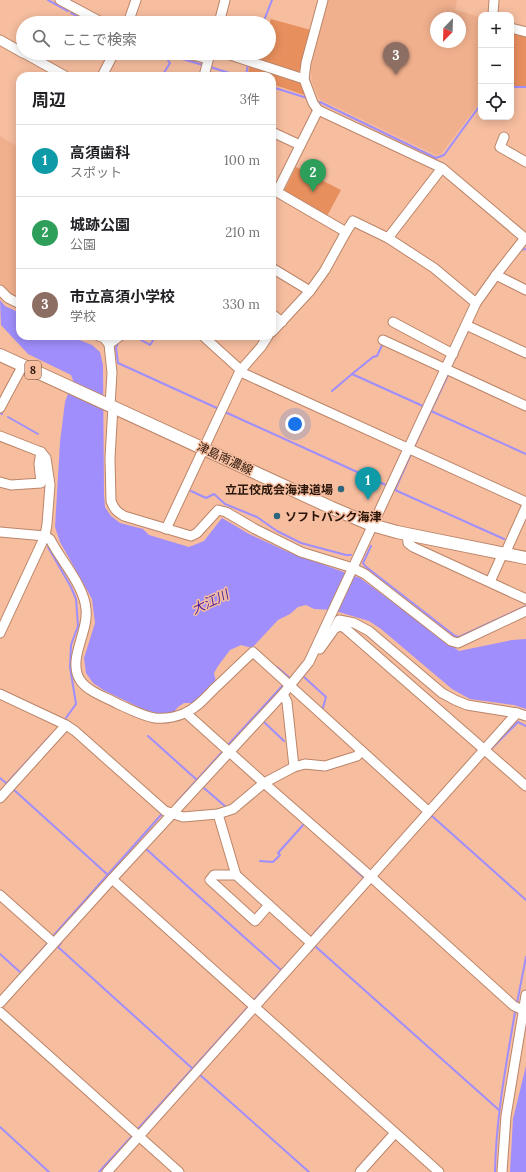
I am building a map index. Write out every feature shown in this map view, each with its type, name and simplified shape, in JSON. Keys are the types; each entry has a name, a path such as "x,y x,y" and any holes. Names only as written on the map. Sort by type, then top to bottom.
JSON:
{"main road":[{"name":"津島南濃線","path":"0,354 372,525 407,534 526,558"}],"street":[{"path":"60,0 90,16"},
{"path":"130,16 136,0"},
{"path":"221,16 225,0"},
{"path":"312,658 372,525 476,303 496,275 526,238 442,168 318,110 313,102 304,79 306,63 323,0"},
{"path":"493,12 494,0"},
{"path":"514,29 526,32"},
{"path":"0,40 16,49"},
{"path":"36,60 58,72"},
{"path":"104,72 110,60"},
{"path":"205,72 208,60"},
{"path":"246,60 304,79"},
{"path":"276,189 318,110"},
{"path":"276,134 300,146"},
{"path":"504,137 500,146 526,162"},
{"path":"388,238 442,168"},
{"path":"276,192 346,232"},
{"path":"276,328 310,291 325,270 353,221 388,238 434,268 476,303"},
{"path":"276,270 310,291"},
{"path":"496,275 526,290"},
{"path":"0,290 8,298 16,302"},
{"path":"276,317 282,322"},
{"path":"393,322 453,354"},
{"path":"466,325 526,353"},
{"path":"106,340 109,344 112,374 110,405 112,501 117,512 124,516 191,536 197,533 215,512 221,510 301,552 365,574 451,641 458,643 526,611"},
{"path":"109,344 114,340"},
{"path":"207,340 240,371 526,502"},
{"path":"166,529 240,371 265,340"},
{"path":"383,340 526,406"},
{"path":"0,408 23,365"},
{"path":"0,436 41,452 46,458 50,485 45,536 0,633"},
{"path":"0,482 11,485 40,484 39,464 41,452"},
{"path":"490,582 505,554 526,507"},
{"path":"0,532 45,536 50,539 75,580 84,598 86,609 86,622 76,653 76,668 80,680 89,689 144,715 162,718 178,716 186,713 196,706 253,652 428,811"},
{"path":"407,534 408,543 413,547 526,599"},
{"path":"0,1003 172,813 283,694 324,644 339,620 354,623 369,631 442,693 455,700 467,705 522,714"},
{"path":"335,628 341,626 346,629 526,786"},
{"path":"0,694 66,724 165,811 183,817 218,814 233,809 264,783 294,767 305,764 325,766 357,756 362,752"},
{"path":"283,694 287,702 294,767"},
{"path":"186,713 514,1006 523,1010"},
{"path":"107,1172 255,1008 311,942 484,749 522,714"},
{"path":"0,798 66,724"},
{"path":"218,814 236,875 311,942"},
{"path":"236,875 214,875 210,880 255,920 269,905"},
{"path":"112,879 440,1172"},
{"path":"0,895 54,943"},
{"path":"502,1172 506,1116 526,994"},
{"path":"0,1012 179,1172"},
{"path":"360,1172 395,1133"}],"shaded area":[{"path":"327,0 457,0 455,10 462,12 430,12 430,48 466,48 466,13 478,16 478,105 441,154 436,155 319,99 312,82 310,61"},
{"path":"276,20 311,30 299,73 259,60 276,60"},
{"path":"514,34 526,37 526,86 514,86"},
{"path":"249,65 270,72 248,72"},
{"path":"276,74 299,82 303,85 307,96 276,85"},
{"path":"0,136 16,146 16,298 3,290 0,285"},
{"path":"296,167 341,190 327,216 285,193 284,191"}],"water":[{"name":"大江川","path":"0,300 5,306 16,311 16,340 79,340 92,345 100,352 103,365 105,507 111,516 120,523 143,529 149,535 189,547 204,541 222,518 249,534 286,551 360,578 459,651 512,640 526,639 526,709 514,705 470,699 452,689 381,629 369,621 332,610 314,609 306,605 298,607 290,614 278,620 252,648 241,645 230,650 214,673 216,682 194,703 184,703 173,713 164,715 145,710 105,691 93,683 86,673 84,658 95,623 92,599 60,542 55,527 60,442 65,402 73,380 71,375 28,354 1,325"},
{"path":"526,1066 526,1172 510,1172 513,1119"}],"waterway":[{"path":"48,0 68,11"},
{"path":"266,16 272,0"},
{"path":"71,13 76,16"},
{"path":"164,72 170,63 168,60"},
{"path":"186,60 203,65"},
{"path":"247,72 248,64"},
{"path":"210,67 226,72"},
{"path":"514,87 526,87"},
{"path":"276,88 307,98"},
{"path":"320,102 436,158 444,155 478,108"},
{"path":"520,250 526,249"},
{"path":"451,367 468,330"},
{"path":"141,340 150,345 153,340"},
{"path":"118,343 116,348 118,363 219,409"},
{"path":"352,374 373,357 377,356 383,343"},
{"path":"332,391 352,374 425,407"},
{"path":"414,447 448,375"},
{"path":"431,411 526,454"},
{"path":"225,412 388,486"},
{"path":"8,417 38,434"},
{"path":"411,454 395,490 504,539"},
{"path":"191,491 206,498 214,494 225,504 257,517 277,531 301,543 351,555"},
{"path":"371,546 363,563 365,566 455,636 459,637 526,606"},
{"path":"48,547 71,587 76,599 78,626 71,645 70,667 76,704 66,718"},
{"path":"277,667 291,679"},
{"path":"304,677 326,697 322,711"},
{"path":"227,746 284,684"},
{"path":"264,722 284,741"},
{"path":"490,748 491,749 518,722 526,726"},
{"path":"6,784 52,734"},
{"path":"148,736 197,780"},
{"path":"176,803 223,751"},
{"path":"0,778 7,784"},
{"path":"204,788 226,807"},
{"path":"13,789 108,875"},
{"path":"56,937 54,935 161,815"},
{"path":"427,818 428,819 432,816 526,900"},
{"path":"260,861 273,862 280,855 278,853 305,824"},
{"path":"145,848 281,970"},
{"path":"334,850 364,878"},
{"path":"311,937 324,922"},
{"path":"60,941 61,943 58,947 194,1070"},
{"path":"0,954 21,973 48,943"},
{"path":"309,950 311,951 315,946 499,1110"},
{"path":"517,1003 526,957"},
{"path":"253,1001 289,962"},
{"path":"137,1130 249,1006"},
{"path":"495,1172 499,1112 515,1012"},
{"path":"199,1074 309,1172"},
{"path":"0,1127 49,1172"},
{"path":"99,1172 133,1135"}],"place":[{"name":"市立高須小学校","path":"396,75"},
{"name":"城跡公園","path":"313,192"},
{"name":"立正佼成会海津道場","path":"341,489"},
{"name":"高須歯科","path":"368,500"},
{"name":"ソフトバンク海津","path":"277,516"}]}
